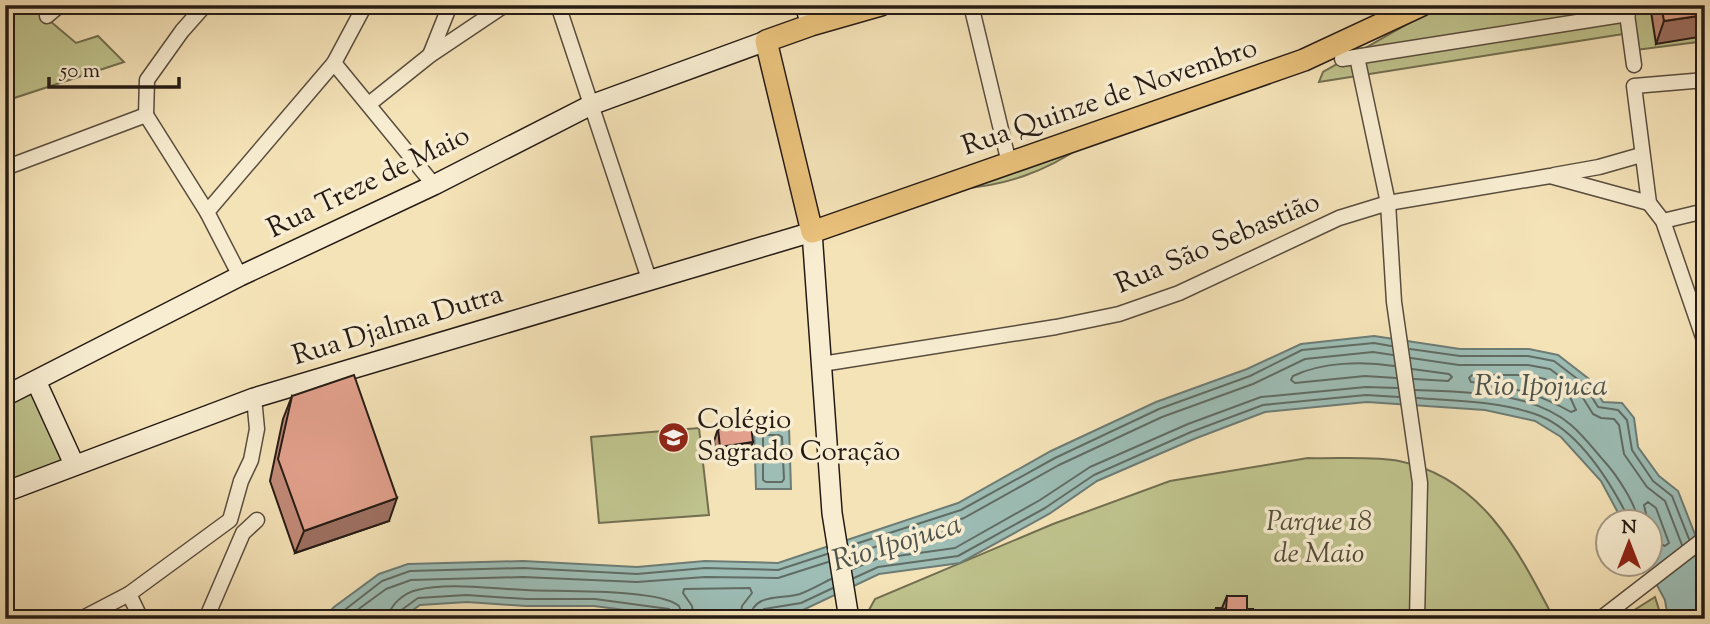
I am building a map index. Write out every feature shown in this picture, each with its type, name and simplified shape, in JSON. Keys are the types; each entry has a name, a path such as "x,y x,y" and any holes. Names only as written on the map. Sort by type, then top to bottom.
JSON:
{"main road":[{"path":"848,614 833,516 812,232 766,41 808,15 881,5"},
{"name":"Rua Quinze de Novembro","path":"812,232 1304,60 1422,5"},
{"name":"Rua Treze de Maio","path":"5,396 240,276 434,185 591,105 766,41"},
{"name":"Rua Djalma Dutra","path":"5,492 254,398 812,232"},
{"path":"36,381 74,464"}],"street":[{"path":"47,16 60,5"},
{"path":"205,5 182,31 147,80 146,115 207,212 240,276"},
{"path":"207,212 334,63 365,5"},
{"path":"429,56 450,5"},
{"path":"369,104 429,56 505,5"},
{"path":"558,5 649,279"},
{"path":"971,5 1009,163"},
{"path":"1342,59 1627,10 1633,65"},
{"path":"1357,57 1388,203 1394,302 1420,483 1417,619"},
{"path":"334,63 434,185"},
{"path":"1705,79 1634,86 1649,203 1663,221 1705,343"},
{"path":"5,168 146,115"},
{"name":"Rua São Sebastião","path":"822,364 1056,327 1119,314 1179,293 1339,218 1388,203 1599,167 1642,155"},
{"name":"Rua São Sebastião","path":"1550,176 1649,203"},
{"path":"1663,221 1705,211"},
{"path":"80,619 130,594 230,520 241,481 251,460 257,429 254,398"},
{"path":"206,619 243,533 257,520"},
{"path":"1600,619 1705,538"},
{"path":"130,594 141,619"}],"green space":[{"path":"5,5 31,5 76,43 98,36 124,62 5,101"},
{"path":"1441,5 1705,5 1705,41 1636,50 1623,34 1319,82 1323,72"},
{"path":"1084,145 1054,163 1024,176 992,185 957,189"},
{"path":"42,384 76,459 5,487 5,402"},
{"path":"699,428 709,515 599,523 591,437"},
{"name":"Parque 18 de Maio","path":"1308,458 1389,459 1428,470 1453,483 1475,500 1494,520 1511,543 1554,619 869,619 869,610 875,599 1053,524 1170,481"},
{"path":"1655,597 1662,619 1620,619"}],"water":[{"name":"Rio Ipojuca","path":"1374,336 1460,349 1529,349 1558,355 1589,379 1603,402 1622,403 1634,418 1638,447 1659,476 1678,491 1705,560 1705,619 1668,619 1665,600 1653,578 1664,578 1664,508 1615,508 1601,481 1561,437 1535,421 1485,410 1367,402 1265,412 1097,481 1049,514 960,563 879,574 803,610 748,618 694,619 594,606 526,606 467,602 420,605 400,619 323,619 334,607 379,574 408,564 523,561 637,567 705,561 778,563 958,503 1051,451 1156,402 1247,369 1301,344"},
{"path":"754,427 789,427 791,489 756,489"}],"building":[{"path":"1661,5 1705,5 1705,15 1664,21"},
{"path":"354,375 397,498 304,531 278,459 292,396"},
{"path":"751,425 753,442 720,447 718,429"},
{"path":"1227,596 1247,596 1247,609 1253,609 1252,619 1215,619 1216,608 1226,609"},
{"path":"442,611 469,611 595,619 432,619"}],"place":[{"name":"Colégio Sagrado Coração","path":"674,437"}]}
